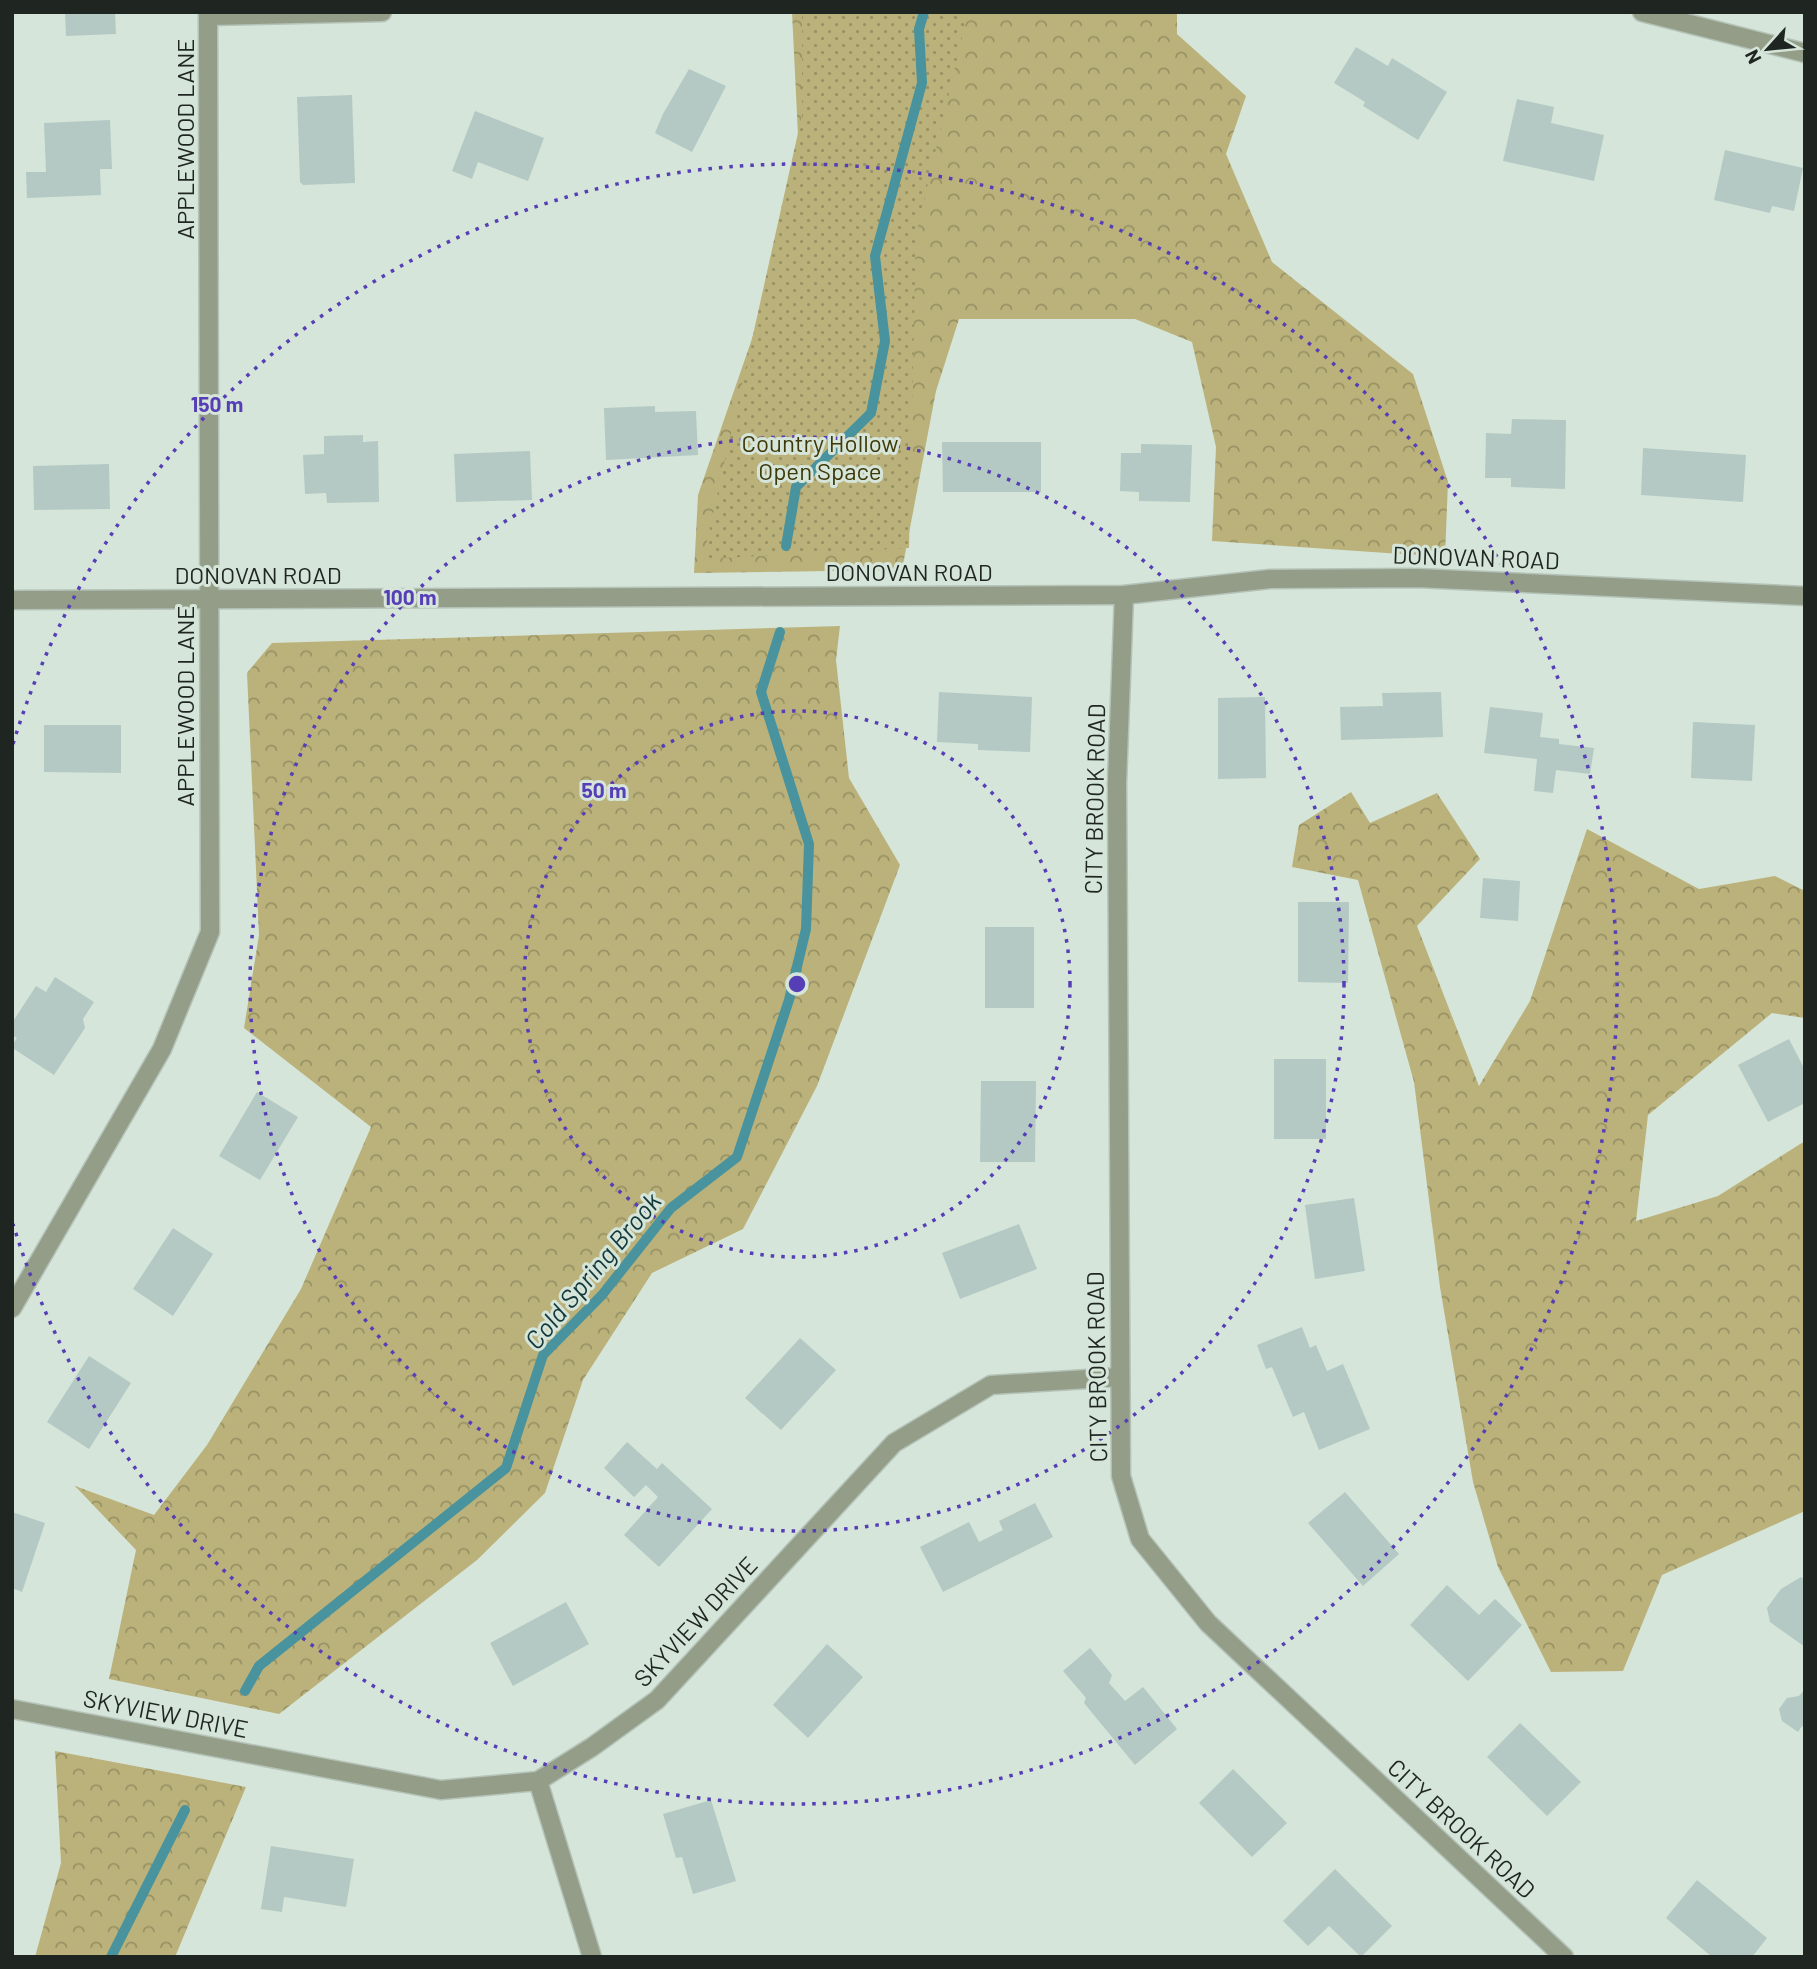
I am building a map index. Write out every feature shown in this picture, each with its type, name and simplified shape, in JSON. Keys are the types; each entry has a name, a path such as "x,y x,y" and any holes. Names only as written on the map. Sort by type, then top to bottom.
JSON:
{"street":[{"path":"208,14 382,12"},
{"path":"1642,12 1682,17 1805,53"},
{"name":"APPLEWOOD LANE","path":"12,1308 162,1049 210,932 208,14"},
{"name":"DONOVAN ROAD","path":"12,600 1124,595 1270,579 1417,578 1805,596"},
{"name":"CITY BROOK ROAD","path":"1124,595 1116,783 1121,1476 1140,1539 1208,1623 1564,1957"},
{"name":"SKYVIEW DRIVE","path":"12,1709 440,1790 538,1781 592,1747 657,1700 894,1443 991,1385 1120,1377"},
{"path":"538,1781 592,1957"}],"green space":[{"path":"792,12 1177,12 1177,34 1246,96 1226,154 1272,262 1413,374 1448,482 1445,557 1212,541 1216,447 1192,342 1135,319 959,319 936,391 902,570 694,573 698,495 801,197"},
{"name":"Country Hollow Open Space","path":"802,12 968,12 916,234 909,548 703,559 802,115"},
{"path":"840,626 836,660 849,778 900,865 817,1086 743,1229 652,1273 583,1380 545,1493 477,1560 279,1714 109,1679 136,1550 75,1486 154,1515 207,1445 301,1289 371,1127 244,1028 259,935 247,673 272,643"},
{"path":"1351,792 1370,823 1437,793 1480,859 1417,926 1479,1086 1530,1001 1587,829 1699,889 1775,876 1805,891 1805,1018 1772,1013 1648,1115 1636,1221 1718,1196 1805,1141 1805,1511 1662,1575 1623,1671 1551,1672 1498,1567 1473,1482 1440,1287 1414,1082 1358,880 1292,867 1299,825"},
{"path":"55,1751 246,1787 175,1957 35,1957 61,1863"}],"building":[{"path":"65,12 115,12 116,34 66,36"},
{"path":"1356,47 1388,66 1392,58 1447,92 1418,140 1363,106 1365,102 1334,83"},
{"path":"689,69 726,86 692,152 655,133"},
{"path":"352,95 355,183 303,185 300,182 297,97"},
{"path":"1517,99 1554,107 1551,123 1604,135 1594,181 1503,161"},
{"path":"475,111 544,138 528,181 478,162 472,179 452,171"},
{"path":"110,120 112,169 100,169 101,195 27,198 26,172 46,172 44,123"},
{"path":"1725,150 1803,168 1794,211 1772,206 1770,213 1714,200"},
{"path":"655,406 655,412 696,411 698,455 606,460 604,408"},
{"path":"1512,419 1566,420 1565,489 1511,487 1511,478 1485,478 1486,433 1511,434"},
{"path":"363,435 363,442 378,441 379,502 327,503 326,493 305,494 303,455 324,454 324,436"},
{"path":"942,442 1041,442 1041,492 943,492"},
{"path":"1141,444 1192,445 1190,502 1139,501 1139,492 1120,491 1121,453 1141,453"},
{"path":"1643,448 1746,455 1743,502 1641,495"},
{"path":"530,451 532,500 456,502 454,454"},
{"path":"109,464 110,509 34,510 33,466"},
{"path":"939,692 1032,697 1030,752 978,750 978,744 937,742"},
{"path":"1441,692 1443,737 1341,740 1340,707 1383,706 1382,693"},
{"path":"1265,697 1266,778 1218,779 1218,698"},
{"path":"1490,707 1543,713 1540,737 1559,739 1559,744 1594,748 1590,774 1556,770 1553,793 1534,791 1537,759 1484,753"},
{"path":"1693,722 1755,725 1752,781 1691,778"},
{"path":"44,725 121,725 121,773 44,772"},
{"path":"1483,878 1520,881 1518,921 1480,918"},
{"path":"1298,902 1349,902 1348,983 1298,982"},
{"path":"985,927 1034,927 1034,1008 985,1008"},
{"path":"55,977 94,1002 83,1019 85,1028 54,1075 14,1049 12,1045 17,1038 12,1035 12,1023 36,986 46,992"},
{"path":"1789,1039 1805,1070 1805,1103 1768,1122 1738,1065"},
{"path":"1274,1059 1326,1059 1326,1139 1274,1139"},
{"path":"981,1081 1036,1081 1035,1162 980,1162"},
{"path":"257,1092 298,1117 260,1180 219,1156"},
{"path":"1354,1198 1365,1271 1315,1279 1305,1205"},
{"path":"1019,1224 1037,1269 960,1299 942,1253"},
{"path":"173,1228 213,1254 173,1316 133,1289"},
{"path":"1302,1327 1310,1348 1316,1345 1327,1371 1343,1364 1370,1429 1319,1450 1304,1412 1293,1417 1272,1367 1266,1369 1257,1345"},
{"path":"800,1338 836,1370 781,1430 745,1398"},
{"path":"89,1356 131,1383 89,1449 47,1422"},
{"path":"627,1442 657,1469 662,1463 712,1509 659,1567 624,1535 658,1497 646,1485 634,1497 604,1468"},
{"path":"1345,1492 1399,1554 1363,1586 1308,1523"},
{"path":"1035,1503 1053,1537 943,1592 920,1547 969,1522 979,1542 1003,1530 999,1521"},
{"path":"12,1512 45,1523 22,1592 12,1588"},
{"path":"1801,1577 1805,1580 1805,1647 1770,1622 1767,1608 1781,1589"},
{"path":"1447,1585 1479,1615 1495,1599 1522,1625 1468,1681 1410,1625"},
{"path":"566,1602 589,1644 513,1686 490,1643"},
{"path":"827,1644 863,1677 808,1738 773,1705"},
{"path":"1090,1648 1112,1675 1109,1683 1125,1701 1143,1687 1177,1729 1135,1765 1084,1703 1086,1698 1063,1671"},
{"path":"1805,1689 1805,1728 1802,1726 1798,1732 1782,1721 1779,1709 1787,1698 1799,1696"},
{"path":"1520,1723 1581,1782 1547,1816 1487,1757"},
{"path":"1233,1769 1287,1823 1252,1857 1199,1803"},
{"path":"711,1800 736,1881 693,1894 682,1857 676,1858 663,1814"},
{"path":"271,1846 354,1859 346,1907 284,1897 282,1912 261,1909"},
{"path":"1335,1869 1392,1926 1361,1957 1329,1926 1308,1946 1283,1921"},
{"path":"1697,1880 1767,1938 1752,1957 1712,1957 1666,1918"}],"waterway":[{"name":"Cold Spring Brook","path":"786,546 796,487 871,413 885,341 875,256 922,83 919,29 924,12"},
{"name":"Cold Spring Brook","path":"245,1691 259,1666 506,1468 543,1355 602,1295 671,1208 737,1157 789,1000 806,929 809,844 761,692 780,632"},
{"name":"Cold Spring Brook","path":"111,1957 185,1810"}]}
